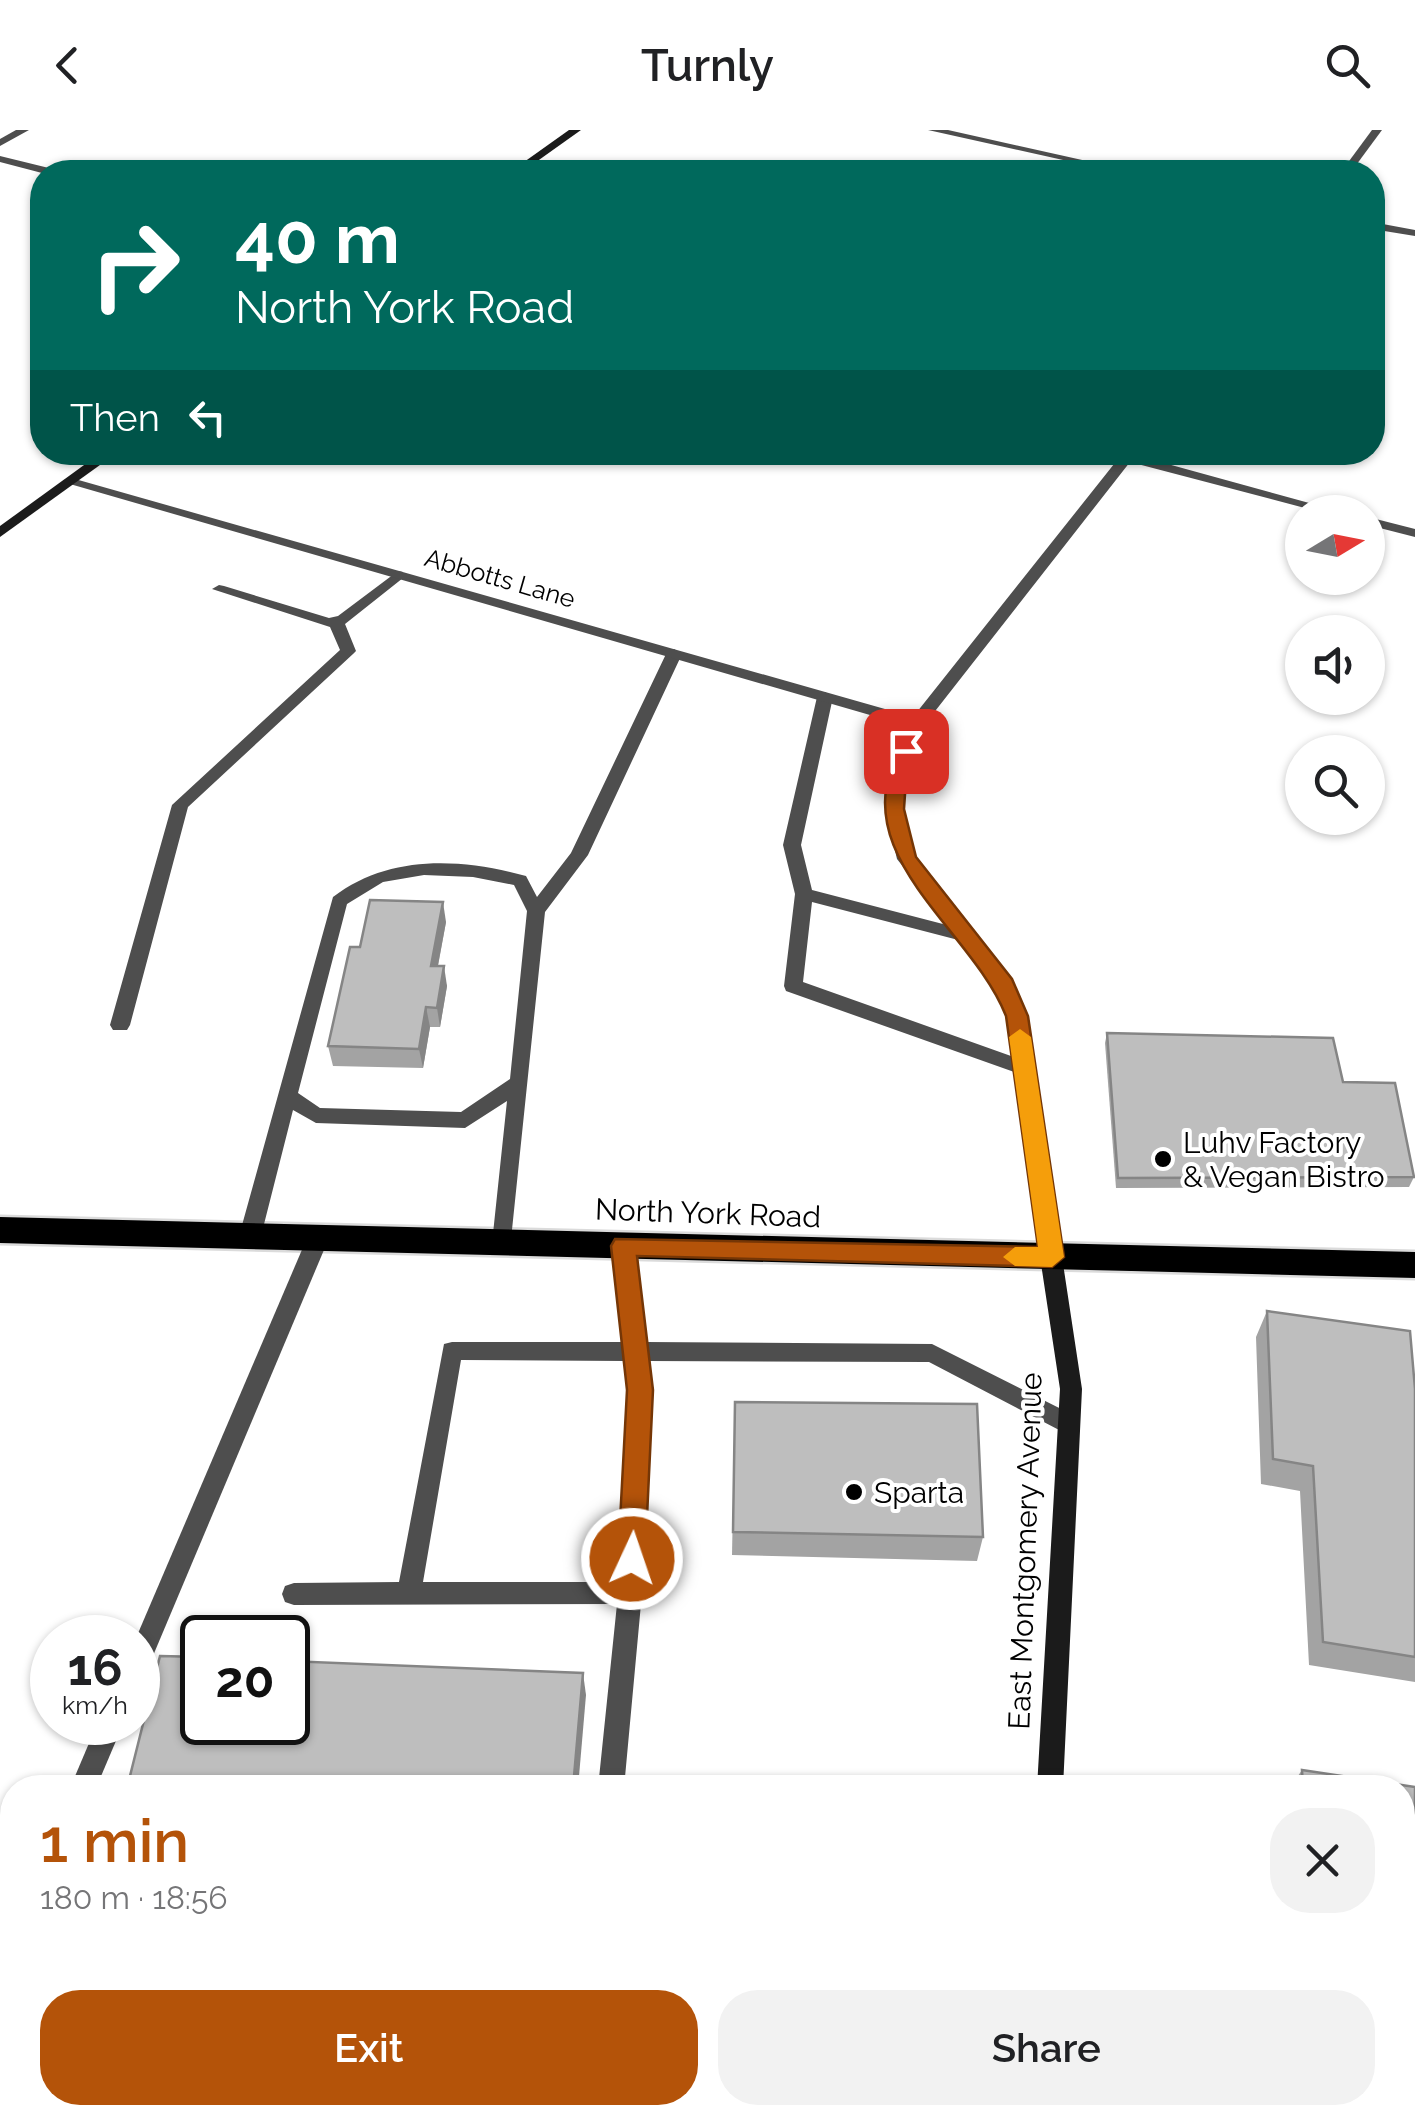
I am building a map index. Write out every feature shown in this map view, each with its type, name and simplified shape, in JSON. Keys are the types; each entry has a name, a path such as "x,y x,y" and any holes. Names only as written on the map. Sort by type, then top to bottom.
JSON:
{"highway":[{"name":"North York Road","path":"0,1230 1415,1265"}],"main road":[{"path":"532,160 576,130"},
{"path":"0,533 94,465"},
{"name":"East Montgomery Avenue","path":"1051,1775 1072,1389 1052,1257"}],"street":[{"path":"0,143 24,130"},
{"path":"933,130 1074,160"},
{"path":"1355,160 1377,130"},
{"path":"0,159 30,166"},
{"path":"1385,227 1415,234"},
{"path":"1052,1257 1017,1016 1004,984 906,859 898,836 896,780 916,722 1121,465"},
{"path":"1165,465 1285,498"},
{"name":"Abbotts Lane","path":"70,482 916,722"},
{"path":"1385,526 1415,534"},
{"path":"336,622 398,575"},
{"path":"219,589 336,622"},
{"path":"120,1025 180,805 348,651 336,622"},
{"path":"503,1243 536,910 579,854 674,654"},
{"path":"825,696 792,845 804,894 793,986 1024,1068"},
{"path":"250,1236 338,902 359,882 389,872 487,872 520,880 536,910"},
{"path":"804,894 966,936"},
{"path":"287,1096 316,1116 465,1120 520,1082"},
{"path":"158,1615 318,1238"},
{"path":"612,1775 630,1593 640,1390 623,1246"},
{"path":"409,1593 452,1352 932,1353 1070,1424"},
{"path":"294,1594 630,1593"},
{"path":"89,1775 101,1745"}],"building":[{"path":"370,900 443,902 431,966 444,966 437,1008 426,1007 419,1049 328,1046 350,947 360,947"},
{"path":"1107,1033 1333,1038 1343,1082 1395,1083 1414,1177 1118,1178"},
{"path":"1267,1311 1410,1331 1415,1389 1415,1657 1323,1642 1313,1466 1273,1459"},
{"name":"Sparta","path":"735,1402 977,1404 983,1537 733,1532"},
{"path":"160,1656 180,1656 180,1745 310,1745 310,1662 583,1673 574,1775 130,1775 138,1745 160,1745"},
{"path":"1302,1770 1335,1775 1302,1775"}],"slow traffic":[{"path":"1015,1257 1052,1257 1020,1037"}],"place":[{"name":"Luhv Factory & Vegan Bistro","path":"1163,1159"},
{"name":"Sparta","path":"854,1492"}],"route":[{"path":"632,1559 640,1390 623,1246 1052,1257 1017,1016 1004,984 906,859 894,809 896,780 906,751"}]}
